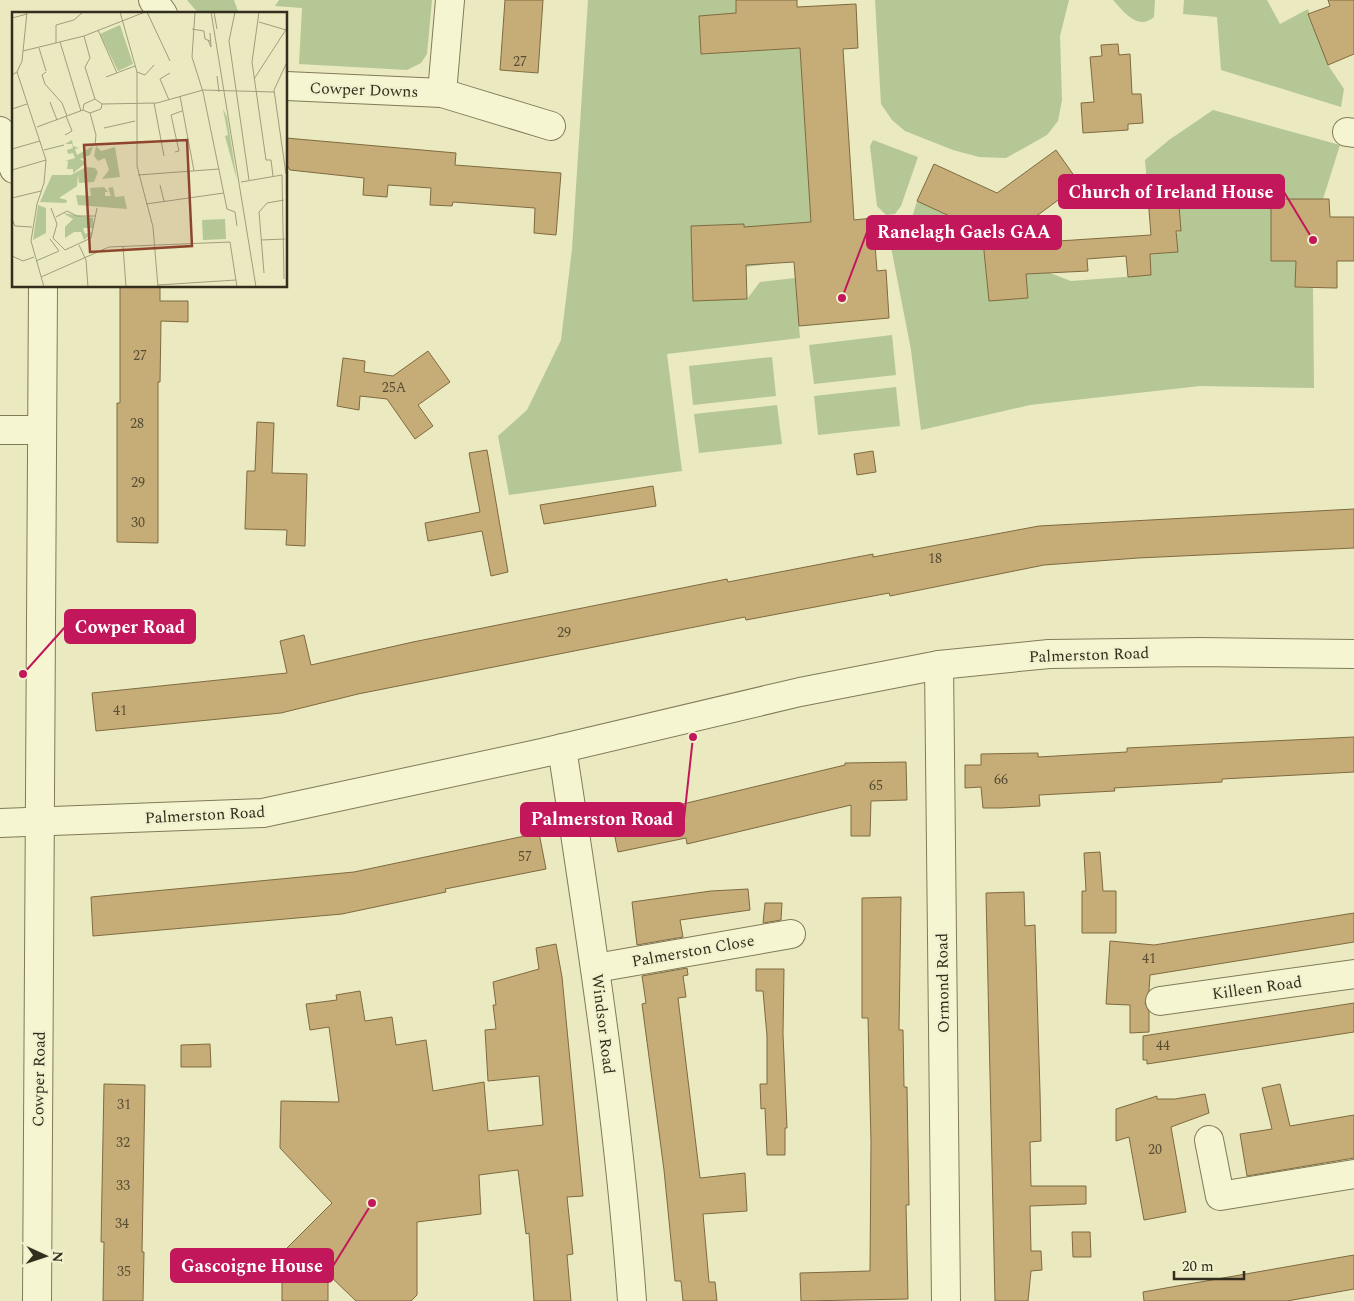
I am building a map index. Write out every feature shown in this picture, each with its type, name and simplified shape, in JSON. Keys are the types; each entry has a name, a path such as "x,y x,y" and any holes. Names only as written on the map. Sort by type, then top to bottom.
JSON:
{"street":[{"path":"153,0 162,12"},
{"name":"Cowper Downs","path":"442,93 450,0"},
{"name":"Cowper Downs","path":"288,86 442,93 551,126"},
{"path":"0,131 12,164"},
{"name":"Cowper Road","path":"37,1301 43,288"},
{"path":"0,430 42,430"},
{"name":"Palmerston Road","path":"0,823 263,813 562,748 800,692 939,665 1049,654 1200,652 1354,654"},
{"name":"Ormond Road","path":"939,665 946,1301"},
{"name":"Windsor Road","path":"562,748 596,968 626,1215 632,1301"},
{"name":"Palmerston Close","path":"596,968 790,934"},
{"name":"Killeen Road","path":"1160,1001 1354,974"},
{"path":"1209,1140 1220,1196 1354,1174"}],"green space":[{"path":"187,0 234,0 238,12 197,12"},
{"path":"279,0 432,0 427,54 421,63 407,70 299,64 302,8 275,6"},
{"path":"588,0 736,0 736,13 699,16 701,54 800,48 811,222 775,225 777,263 746,267 744,224 691,226 693,300 747,299 760,282 795,278 800,338 667,354 682,471 509,495 498,436 527,410 561,340 572,249"},
{"path":"875,0 1069,0 1060,36 1062,100 1058,121 1047,135 1006,158 979,157 953,150 905,131 892,120 881,104"},
{"path":"1113,0 1155,0 1154,17 1148,21 1137,21"},
{"path":"1184,0 1267,0 1280,24 1308,9 1328,65 1344,89 1341,107 1221,70 1217,17 1183,14"},
{"path":"1213,110 1340,145 1323,199 1271,199 1271,261 1296,261 1295,287 1313,288 1314,388 1200,386 1030,405 921,430 911,350 891,247 905,241 917,201 974,221 988,240 983,244 989,301 1028,298 1026,274 1050,273 1071,281 1151,275 1150,254 1177,252 1176,233 1181,231 1174,182 1153,184 1154,194 1148,194 1145,160 1169,140"},
{"path":"873,140 918,157 901,206 895,214 886,215 877,206 870,146"},
{"path":"892,335 896,375 814,384 809,345"},
{"path":"772,357 776,396 693,405 689,366"},
{"path":"896,387 900,426 818,435 814,396"},
{"path":"777,405 782,444 699,453 694,414"}],"building":[{"path":"505,0 543,0 538,73 500,70"},
{"path":"736,0 797,0 797,7 856,4 858,48 843,49 854,220 873,218 877,271 886,270 889,318 799,326 794,262 746,265 747,299 693,301 691,226 744,224 744,227 811,222 800,48 701,54 699,16 736,13"},
{"path":"1328,0 1354,0 1354,54 1328,65 1308,14 1330,6"},
{"path":"1118,44 1119,55 1130,54 1132,94 1141,94 1143,123 1128,124 1128,130 1083,133 1081,103 1094,102 1090,57 1102,56 1101,45"},
{"path":"288,138 456,153 455,165 561,173 556,235 534,233 535,208 453,202 452,206 430,205 431,188 388,185 387,197 363,195 364,178 290,170 288,167"},
{"path":"1056,150 1080,184 997,245 1151,235 1147,185 1174,182 1175,192 1178,192 1181,231 1176,231 1178,252 1150,254 1151,275 1128,277 1126,256 1087,259 1088,271 1026,274 1028,298 989,301 982,231 917,201 934,164 997,193"},
{"path":"1271,199 1329,199 1330,217 1354,217 1354,261 1337,261 1337,288 1295,287 1296,261 1271,261"},
{"path":"120,288 160,288 160,301 188,301 188,322 161,321 160,382 158,382 158,543 117,542 117,403 120,403"},
{"path":"428,351 450,382 418,405 433,426 415,439 387,399 360,396 359,410 337,406 343,358 365,361 364,372 393,376"},
{"path":"257,422 274,423 272,473 307,474 305,546 286,545 287,530 245,529 247,471 255,471"},
{"path":"487,450 508,572 491,576 482,531 428,541 425,523 480,512 469,453"},
{"path":"873,451 876,472 857,475 854,454"},
{"path":"653,486 656,506 544,524 540,505"},
{"path":"1354,509 1354,548 1138,558 1044,565 890,596 889,593 746,620 745,617 358,694 281,713 96,731 92,693 287,673 280,641 304,635 311,665 413,642 727,579 728,582 873,554 873,557 1039,526"},
{"path":"1354,737 1354,772 1222,779 1222,782 1114,788 1115,791 1039,795 1040,806 1001,808 983,808 981,787 965,788 965,765 981,765 981,754 1038,753 1038,757 1127,752 1127,748"},
{"path":"906,762 907,800 871,801 870,836 851,836 851,805 687,844 686,838 618,852 611,818 658,810 845,765 845,763"},
{"path":"539,833 546,869 445,889 446,892 342,914 93,936 91,897 354,872"},
{"path":"1100,852 1103,891 1116,891 1116,933 1082,933 1082,891 1086,891 1084,853"},
{"path":"748,889 750,910 680,920 683,937 637,945 632,902 711,891"},
{"path":"1024,892 1025,926 1035,925 1040,1092 1041,1141 1030,1142 1031,1186 1086,1186 1086,1204 1030,1206 1031,1251 1041,1251 1042,1270 1031,1271 1028,1301 995,1301 986,893"},
{"path":"901,897 899,1030 903,1030 904,1087 907,1087 909,1205 906,1205 908,1299 801,1301 800,1273 870,1271 871,1142 868,1018 862,1018 862,898"},
{"path":"765,903 782,903 781,920 763,923"},
{"path":"1354,913 1354,942 1150,975 1149,990 1145,1003 1149,1012 1149,1032 1130,1033 1130,1005 1106,1004 1110,941 1154,945"},
{"path":"556,944 562,977 583,1196 567,1197 573,1254 567,1255 571,1301 534,1301 529,1233 526,1234 518,1170 479,1175 481,1214 417,1222 417,1295 411,1301 356,1301 328,1274 328,1301 282,1301 282,1253 332,1203 280,1148 281,1101 339,1102 329,1027 310,1030 306,1004 337,1000 336,995 360,991 365,1021 392,1017 396,1045 426,1040 433,1091 484,1082 488,1131 543,1125 539,1076 488,1081 485,1030 496,1029 493,1005 496,1005 493,982 539,969 536,948"},
{"path":"687,968 688,975 683,976 686,997 678,998 700,1178 745,1173 747,1211 703,1214 709,1282 715,1282 717,1301 683,1301 681,1281 675,1281 664,1170 642,1004 646,1003 642,976"},
{"path":"756,969 784,969 783,1034 787,1128 785,1128 785,1155 767,1155 765,1108 761,1109 760,1084 767,1084 767,1036 763,991 756,991"},
{"path":"1354,1003 1354,1032 1147,1064 1147,1060 1143,1060 1143,1036"},
{"path":"210,1044 211,1067 181,1067 181,1045"},
{"path":"104,1084 145,1085 143,1301 103,1301 104,1242 101,1242"},
{"path":"1280,1084 1290,1126 1354,1115 1354,1158 1247,1176 1240,1134 1272,1129 1262,1088"},
{"path":"1205,1094 1209,1113 1171,1127 1186,1212 1144,1220 1129,1137 1116,1141 1116,1109 1157,1096 1157,1099 1175,1099"},
{"path":"1072,1232 1090,1232 1091,1257 1073,1257"},
{"path":"1354,1255 1354,1289 1287,1301 1144,1301 1143,1292"}],"place":[{"name":"Church of Ireland House","path":"1313,240"},
{"name":"Ranelagh Gaels GAA","path":"842,298"},
{"name":"Cowper Road","path":"23,674"},
{"name":"Palmerston Road","path":"693,737"},
{"name":"Gascoigne House","path":"372,1203"}]}
